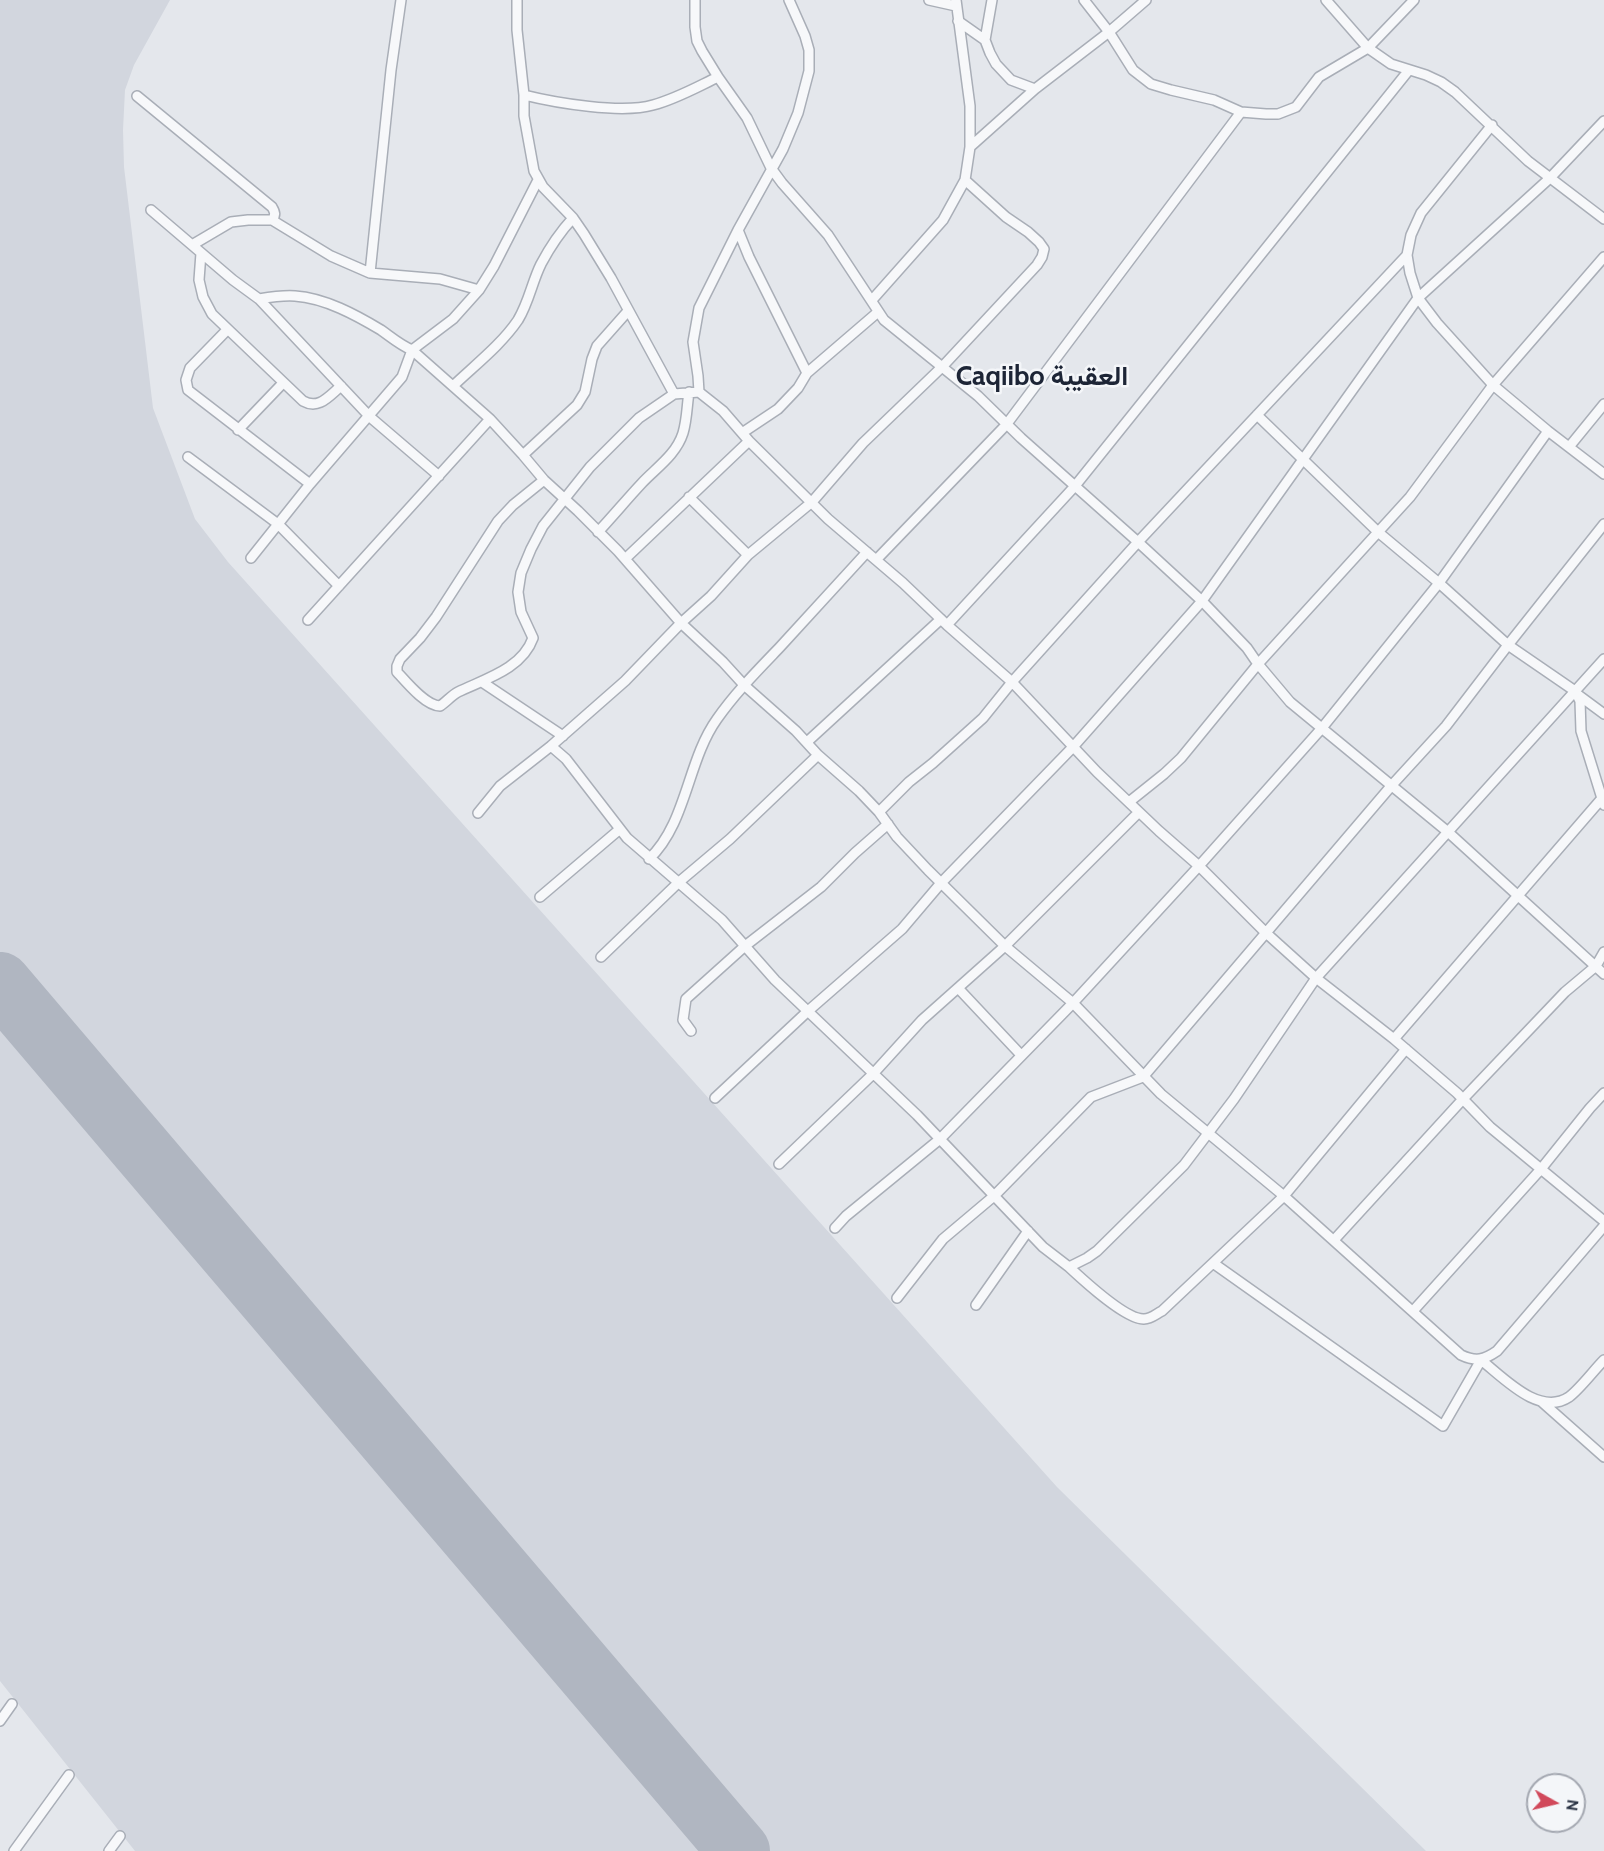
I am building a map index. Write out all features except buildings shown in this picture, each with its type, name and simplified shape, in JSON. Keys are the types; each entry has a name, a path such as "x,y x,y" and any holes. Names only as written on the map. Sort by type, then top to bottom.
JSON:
{"street":[{"path":"370,273 400,0"},
{"path":"516,0 524,116 531,161 538,180 573,218 611,278 674,394"},
{"path":"695,0 697,41 718,77 747,118 771,168 828,235 878,312 893,328 978,396 1006,425 1202,601 1247,648 1290,702 1448,832 1604,974"},
{"path":"598,532 644,481 668,459 683,434 698,376 693,342 703,298 783,149 798,113 809,71 809,50 789,0"},
{"path":"872,300 943,220 965,180 970,147 970,106 956,3 929,0"},
{"path":"992,0 986,40 996,64 1004,74 1017,83 1035,89"},
{"path":"1084,0 1109,32 1133,70 1151,84 1214,100 1241,112 1253,114 1287,112 1296,107 1319,77 1368,48 1414,0"},
{"path":"970,147 1035,89 1109,32 1146,0"},
{"path":"1326,0 1368,48 1391,64 1441,82 1455,92 1528,161 1604,219"},
{"path":"958,21 986,40"},
{"path":"807,742 944,622 1075,486 1409,70"},
{"path":"524,95 603,108 630,109 651,106 671,99 718,77"},
{"path":"137,96 272,207 275,216 272,220"},
{"path":"876,560 1006,425 1241,112"},
{"path":"715,1098 808,1011 902,929 941,883 1073,747 1202,601 1418,298 1550,178 1604,121"},
{"path":"1492,125 1421,213 1411,235 1407,255 1418,298 1493,386 1604,474"},
{"path":"251,558 310,484 402,378 412,350 453,319 479,290 494,266 538,180"},
{"path":"478,813 500,786 552,746 640,668 748,555 812,502 863,442 943,366 1037,265 1044,249 1039,242 1006,217 965,180"},
{"path":"151,210 233,280 259,299 370,417 439,476"},
{"path":"453,386 501,340 517,321 526,306 546,256 560,233 573,218"},
{"path":"192,245 231,222 272,220 331,256 370,273 440,279 479,290"},
{"path":"738,230 749,257 807,373"},
{"path":"201,253 200,280 203,297 212,314 227,330 309,405 319,404 341,386"},
{"path":"879,812 909,782 982,718 1138,542 1407,255"},
{"path":"1129,802 1181,758 1258,664 1410,497 1493,386 1604,257"},
{"path":"259,299 298,296 326,303 357,316 399,345 412,350 453,386 490,419 544,480 625,559 681,623 818,755 859,791 879,812 897,837 1005,946 1073,1003 1143,1077 1284,1196 1461,1355 1481,1360 1497,1351 1604,1226"},
{"path":"523,455 577,405 585,392 597,346 628,311"},
{"path":"625,559 689,497 745,437 798,388 807,373 878,312"},
{"path":"227,330 190,368 186,380 188,390 310,484"},
{"path":"238,430 283,383"},
{"path":"544,480 513,505 498,521 436,617 400,659 397,672 426,701 434,706 440,706 456,693 496,675 521,658 530,647 533,638 521,612 518,592 521,573 543,526 590,467 631,425 674,394 694,392 723,411 745,437 828,519 1012,682 1073,747 1139,812 1200,866 1265,932 1316,978 1406,1049 1463,1099 1490,1127 1604,1221"},
{"path":"1569,447 1604,404"},
{"path":"1257,415 1378,532 1508,645 1604,714"},
{"path":"308,620 490,419"},
{"path":"835,1228 846,1216 940,1139 1073,1003 1200,866 1322,728 1438,583 1548,431"},
{"path":"188,457 278,524 339,586"},
{"path":"689,497 748,555"},
{"path":"897,1298 944,1239 994,1196 1090,1097 1143,1077 1265,932 1446,726 1604,524"},
{"path":"649,859 665,840 687,788 701,745 716,720 744,685 867,552"},
{"path":"1069,1268 1087,1258 1120,1229 1184,1165 1209,1133 1316,978 1604,659"},
{"path":"482,682 563,736"},
{"path":"1394,1039 1603,800 1581,731 1580,701 1575,692"},
{"path":"552,746 566,759 627,838 722,920 775,980 940,1139 1028,1232 1114,1305 1137,1318 1145,1319 1162,1311 1284,1196 1406,1049"},
{"path":"601,957 678,882 730,839 818,755"},
{"path":"779,1164 873,1074 922,1020 1005,946 1139,812"},
{"path":"691,1031 683,1020 686,999 745,946 821,887 888,824"},
{"path":"540,897 620,829"},
{"path":"1334,1240 1564,992 1596,966 1604,952"},
{"path":"958,988 1021,1055"},
{"path":"1413,1311 1541,1168 1604,1093"},
{"path":"976,1305 1028,1232"},
{"path":"1213,1263 1443,1426 1481,1360"},
{"path":"1481,1360 1528,1397 1542,1402 1604,1457"},
{"path":"1542,1402 1568,1397 1604,1360"},
{"path":"0,1721 12,1704"},
{"path":"14,1851 69,1775"},
{"path":"109,1851 120,1836"}],"shaded area":[{"path":"0,0 170,0 134,65 125,90 124,167 153,408 195,519 228,562 1057,1487 1426,1851 135,1851 0,1681"}],"runway":[{"path":"0,983 739,1851"}],"district":[{"name":"Caqiibo العقيبة","path":"1042,377"}]}
